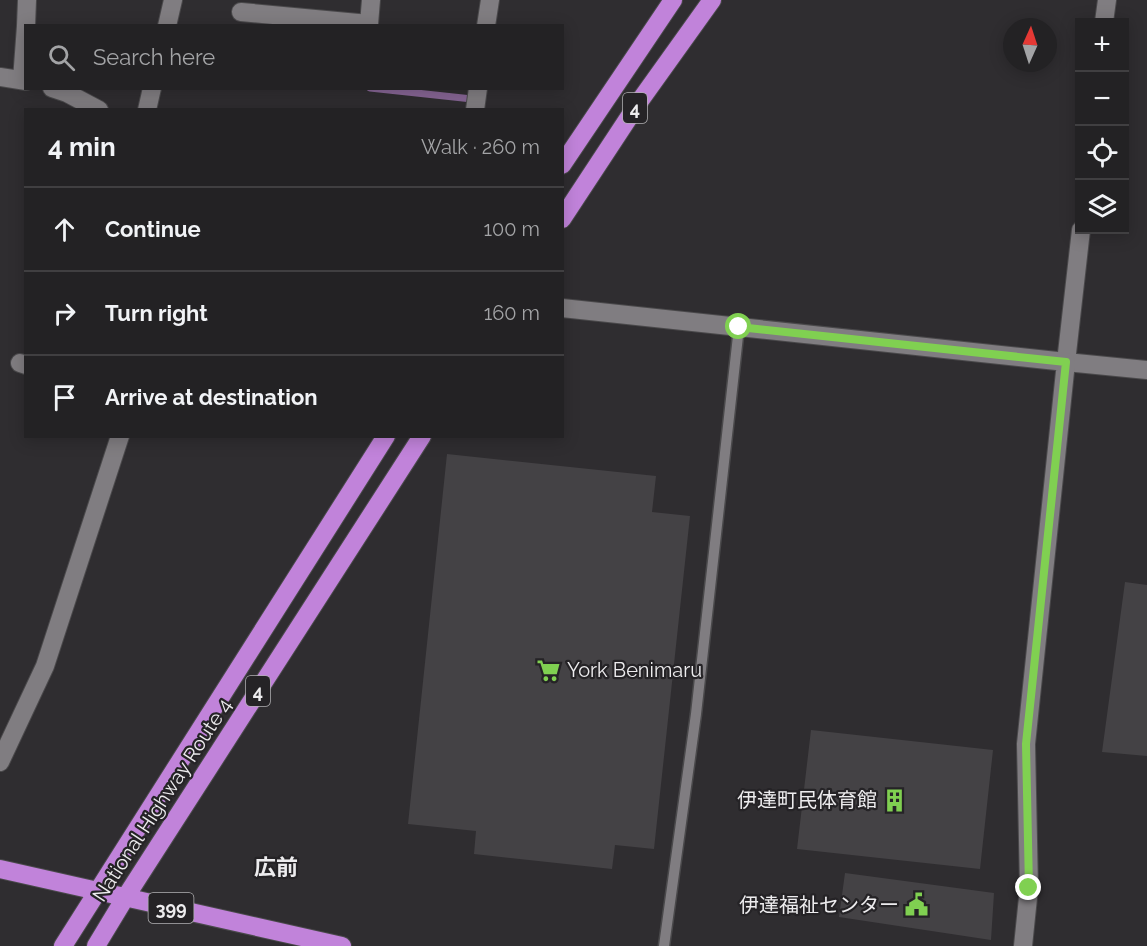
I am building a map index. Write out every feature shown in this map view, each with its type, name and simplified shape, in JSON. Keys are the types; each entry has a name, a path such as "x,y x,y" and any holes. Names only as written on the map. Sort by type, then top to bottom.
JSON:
{"highway":[{"name":"4","path":"564,162 673,0"},
{"name":"4","path":"564,216 639,102 712,0"},
{"name":"National Highway Route 4","path":"63,946 385,438"},
{"name":"National Highway Route 4","path":"96,946 421,438"},
{"name":"399","path":"0,869 342,946"}],"street":[{"path":"26,24 27,0"},
{"path":"167,24 173,0"},
{"path":"241,12 369,24 371,0"},
{"path":"486,24 490,0"},
{"path":"1105,18 1107,0"},
{"path":"0,77 24,81"},
{"path":"58,90 95,108"},
{"path":"147,108 152,90"},
{"path":"475,108 478,90"},
{"path":"1023,946 1029,888 1026,744 1081,234"},
{"path":"564,308 1147,370"},
{"path":"0,762 45,666 119,438"}],"lane":[{"path":"664,946 696,714 739,327"}],"building":[{"name":"York Benimaru","path":"447,454 656,476 652,512 690,516 654,849 615,845 612,869 474,854 476,831 408,824"},
{"path":"1125,582 1147,585 1147,756 1102,752"},
{"name":"伊達町民体育館","path":"811,730 993,750 980,869 797,849"},
{"name":"伊達福祉センター","path":"845,873 994,893 991,940 839,917"}],"waterway":[{"path":"389,90 472,99 473,96"}],"place":[{"name":"York Benimaru","path":"549,670"},
{"name":"伊達町民体育館","path":"895,800"},
{"name":"伊達福祉センター","path":"917,905"}],"district":[{"name":"広前","path":"276,867"}],"route":[{"path":"739,327 1066,362 1026,744 1029,888"}]}
